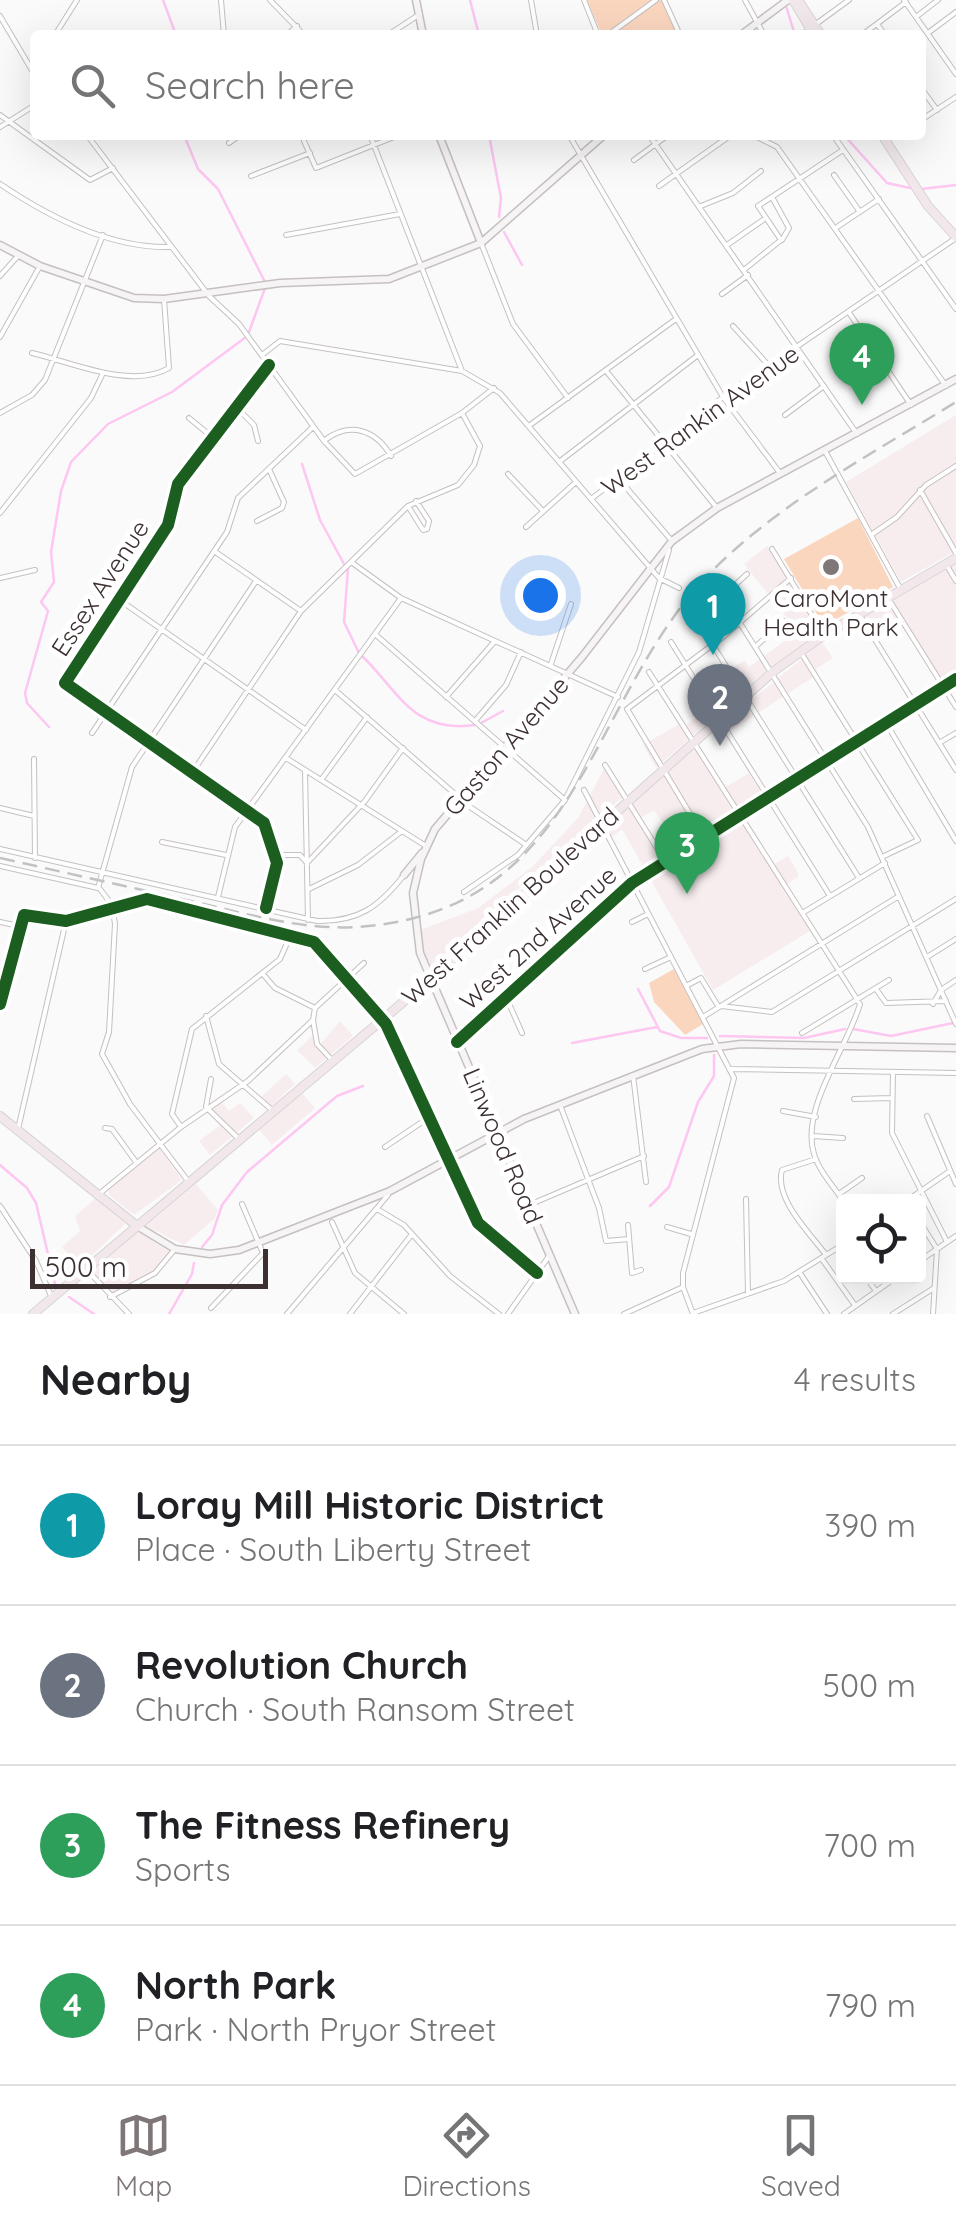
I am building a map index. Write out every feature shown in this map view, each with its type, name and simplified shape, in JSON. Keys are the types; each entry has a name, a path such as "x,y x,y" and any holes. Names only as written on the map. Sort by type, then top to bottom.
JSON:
{"main road":[{"path":"416,0 422,30"},
{"path":"747,30 793,0 814,30"},
{"path":"441,140 481,243"},
{"path":"0,245 40,266 130,298 164,298 290,282 389,279 481,243 597,140"},
{"path":"885,140 928,206 956,238"},
{"name":"Gaston Avenue","path":"430,978 415,934 413,906 425,848 459,798 570,672 672,540 717,508 956,379"},
{"name":"West Franklin Boulevard","path":"33,1314 430,978 800,650 956,556"},
{"name":"West 2nd Avenue","path":"457,1042 632,883 956,679"},
{"path":"406,872 425,848"},
{"path":"406,872 417,872"},
{"name":"Linwood Road","path":"430,978 575,1314"},
{"path":"0,1116 137,1226 175,1249 210,1254 258,1243 364,1202 497,1132 633,1075 718,1046 956,1048"}],"street":[{"path":"58,30 77,0"},
{"path":"221,0 224,30"},
{"path":"270,0 300,30"},
{"path":"531,0 536,30"},
{"path":"584,0 596,30"},
{"path":"615,30 656,0"},
{"path":"664,0 678,30"},
{"path":"745,0 760,30"},
{"path":"816,30 848,0"},
{"path":"916,16 938,0"},
{"path":"869,30 905,1 926,30"},
{"path":"928,33 956,12"},
{"path":"396,30 420,14"},
{"path":"0,16 30,68"},
{"path":"877,24 881,30"},
{"path":"292,30 296,26"},
{"path":"926,30 956,74"},
{"path":"946,59 954,54"},
{"path":"926,95 936,110"},
{"path":"926,117 956,98"},
{"path":"0,126 30,107"},
{"path":"0,114 30,138"},
{"path":"33,140 90,180 113,168"},
{"path":"91,140 206,292 236,319 344,465 360,474 462,414 494,388"},
{"path":"372,140 462,371"},
{"path":"304,141 316,168 385,140"},
{"path":"571,140 724,398 780,474"},
{"path":"653,140 858,434"},
{"path":"634,160 661,140"},
{"path":"658,186 724,140"},
{"path":"762,140 777,148 946,386"},
{"path":"836,140 956,309"},
{"path":"780,243 758,206 843,150"},
{"path":"251,176 310,153"},
{"path":"700,206 734,192 761,171"},
{"path":"834,175 860,212"},
{"path":"0,184 43,211 103,235 135,246 173,246"},
{"path":"722,294 780,243 788,228 772,197"},
{"path":"836,228 879,199"},
{"path":"286,236 400,214"},
{"path":"727,245 763,220"},
{"path":"0,412 40,386 103,235"},
{"name":"West Rankin Avenue","path":"591,499 724,398 956,238"},
{"path":"481,243 514,324 568,398"},
{"path":"0,276 18,256"},
{"path":"0,338 40,266"},
{"path":"32,353 104,371 152,374 169,368 164,298"},
{"path":"849,313 911,405"},
{"path":"528,426 676,319"},
{"path":"733,326 770,367"},
{"path":"262,355 280,340 462,371 494,388 659,578 679,588"},
{"path":"558,462 698,355"},
{"name":"Essex Avenue","path":"106,713 66,687 68,678 168,525 173,492 269,365"},
{"path":"0,514 91,398 104,371"},
{"path":"606,371 717,508"},
{"path":"785,415 824,386"},
{"path":"236,407 251,421 258,441"},
{"path":"193,771 300,611 408,506 454,488 474,465 479,441 462,414"},
{"path":"189,418 212,437"},
{"path":"92,732 230,527 234,503 313,427"},
{"path":"324,441 347,429 368,432 378,438 391,456"},
{"path":"825,451 901,590"},
{"path":"872,535 900,514 920,490 955,468"},
{"path":"257,520 282,508 284,502 268,469"},
{"path":"508,474 543,511"},
{"path":"464,892 528,845 564,800 642,642 672,540 618,478"},
{"name":"West Rankin Avenue","path":"526,527 576,482"},
{"path":"920,490 956,556"},
{"path":"408,506 422,530 427,529 428,521 416,502"},
{"path":"772,549 824,635"},
{"path":"214,551 300,611"},
{"path":"351,561 401,598 618,697"},
{"path":"946,564 956,581"},
{"path":"0,578 35,570"},
{"path":"747,574 723,596 884,860 956,1024"},
{"path":"704,837 627,709 714,645 791,578"},
{"path":"98,888 126,782 148,742 256,580"},
{"path":"218,897 233,831 401,598"},
{"path":"888,598 956,707"},
{"path":"120,600 306,730"},
{"path":"551,664 571,604"},
{"path":"859,614 956,770"},
{"path":"694,615 860,878"},
{"path":"756,647 784,621"},
{"path":"376,634 564,800"},
{"path":"446,696 495,640"},
{"path":"671,642 830,896"},
{"path":"800,650 918,840 802,913"},
{"path":"474,721 506,685 522,652"},
{"path":"649,672 858,1000 860,1005 830,1070 813,1136 816,1159 839,1194 862,1178"},
{"path":"335,690 459,798 528,845"},
{"path":"106,713 267,827 276,854 266,908"},
{"path":"321,780 367,717"},
{"path":"886,722 956,840"},
{"path":"939,743 956,733"},
{"path":"307,864 361,806 403,748"},
{"path":"285,758 425,848"},
{"path":"34,760 35,858"},
{"path":"605,766 656,848"},
{"path":"305,771 308,920"},
{"path":"584,790 730,1069 733,1088 693,1234 683,1287 693,1314 800,1274 836,1249"},
{"path":"0,808 35,816"},
{"path":"308,889 358,865 402,831"},
{"path":"162,842 226,856"},
{"path":"0,848 102,875 218,897 308,920 359,916 383,900 406,872"},
{"path":"276,854 300,856 307,864"},
{"path":"0,866 98,888 112,905 109,1032 102,1054 188,1181"},
{"path":"703,1017 900,896"},
{"path":"686,986 700,977 720,1007 766,1013 956,898"},
{"path":"0,1004 24,916 66,920 147,899 291,934 317,944 382,1019 452,1157 478,1223 537,1273"},
{"path":"632,922 648,914"},
{"path":"18,1130 66,920"},
{"path":"0,922 19,926"},
{"path":"180,1127 172,1114 193,1028 280,959 291,934"},
{"path":"927,957 956,938"},
{"path":"645,968 671,957"},
{"path":"332,1061 317,1044 315,1008 364,963"},
{"path":"262,973 274,988 315,1008"},
{"path":"802,1033 890,980"},
{"path":"933,1004 941,990 956,980"},
{"path":"876,989 886,1004 946,1001"},
{"path":"506,998 522,1034"},
{"path":"206,1016 219,1064 273,1111"},
{"path":"98,1195 180,1127 243,1086 313,1020"},
{"path":"730,1069 956,1073"},
{"path":"892,1072 892,1134 947,1242"},
{"path":"633,1075 646,1182"},
{"path":"208,1109 211,1079"},
{"path":"854,1099 891,1098"},
{"path":"560,1105 606,1241 629,1239"},
{"path":"208,1109 240,1140"},
{"path":"783,1111 816,1117"},
{"path":"385,1147 432,1116"},
{"path":"927,1116 956,1184"},
{"path":"106,1128 112,1129 136,1162"},
{"path":"813,1136 843,1138"},
{"path":"529,1206 644,1156"},
{"path":"816,1159 787,1167 780,1179 785,1197 855,1306"},
{"path":"915,1194 950,1172"},
{"path":"288,1314 390,1191"},
{"path":"746,1199 748,1294"},
{"path":"364,1202 412,1234 450,1276 499,1314"},
{"path":"212,1308 252,1260 262,1254 242,1204"},
{"path":"0,1206 36,1261 52,1298"},
{"path":"332,1222 353,1269 404,1314"},
{"path":"628,1225 632,1273 641,1270"},
{"path":"667,1227 693,1234"},
{"path":"926,1232 937,1249 933,1314"},
{"path":"350,1314 412,1234"},
{"path":"926,1257 956,1236"},
{"path":"110,1296 155,1274 175,1249"},
{"path":"508,1314 550,1255"},
{"path":"86,1269 129,1314"},
{"path":"800,1274 827,1314"},
{"path":"871,1284 876,1292"},
{"path":"844,1314 887,1284"},
{"path":"624,1314 683,1287"},
{"path":"893,1314 934,1288"}],"shaded area":[{"path":"587,0 662,0 675,30 600,30"},
{"path":"956,415 956,551 901,582 846,482"},
{"name":"CaroMont Health Park","path":"858,518 893,587 824,626 784,559"},
{"path":"767,546 819,632 771,667 656,768 643,745 679,724 682,728 713,705 705,691 718,683 725,692 740,683 732,668 745,660 749,667 786,640 779,629 789,620 744,564"},
{"path":"956,563 956,675 941,685 902,627 871,641 858,621"},
{"path":"822,642 833,658 816,669 818,674 725,734 720,726"},
{"path":"699,745 724,788 749,773 763,796 739,811 773,865 788,856 795,867 799,876 782,888 810,931 713,990 622,829 611,838 605,826","holes":["654,810 674,840 661,848 641,818"]},
{"path":"607,763 626,794 429,968 418,931 478,908 532,867 578,818"},
{"path":"674,969 703,1024 685,1035 654,1002 649,983"},
{"path":"340,1021 353,1036 315,1068 297,1050 312,1036 318,1047"},
{"path":"286,1074 295,1084 270,1107 260,1098"},
{"path":"302,1093 315,1108 272,1145 259,1130"},
{"path":"221,1101 229,1111 240,1103 254,1118 210,1155 199,1141 223,1123 211,1109"},
{"path":"159,1147 182,1180 134,1215 109,1195 109,1189"},
{"path":"196,1184 218,1210 214,1219 184,1245 146,1226"},
{"path":"95,1199 125,1224 80,1267 62,1247 80,1231 75,1216"},
{"path":"138,1232 170,1252 152,1273 110,1294 91,1272"}],"waterway":[{"path":"163,0 174,30"},
{"path":"470,0 478,30"},
{"path":"786,6 793,30"},
{"path":"186,140 198,169 218,189 265,282"},
{"path":"490,140 501,198 499,217"},
{"path":"848,140 887,183 910,188"},
{"path":"921,189 956,185"},
{"path":"504,232 522,265"},
{"path":"249,332 265,288"},
{"path":"49,727 27,703 25,693 48,611 41,602 54,582 51,552 61,491 71,462 108,424 172,392 246,337"},
{"path":"302,464 320,520 344,564"},
{"path":"348,568 344,622 359,653"},
{"path":"362,656 421,716 436,723 475,725"},
{"path":"481,723 503,711"},
{"path":"638,989 660,1031 681,1038 707,1038"},
{"path":"853,1029 891,1036 953,1023"},
{"path":"572,1043 657,1027"},
{"path":"720,1036 804,1038 845,1029"},
{"path":"650,1206 669,1187 698,1102 714,1076 714,1055"},
{"path":"202,1247 212,1235 222,1205 247,1172 337,1096 363,1086"},
{"path":"0,1165 27,1188 36,1203 55,1284"},
{"path":"169,1314 192,1274 194,1263"},
{"path":"69,1297 94,1314"}],"railway":[{"path":"0,858 297,924 356,927 431,913 489,884 534,844 570,794 667,627 708,575 795,502 956,402"}],"cycle path":[{"path":"266,908 277,863 264,823 65,683 168,525 178,484 269,365"},
{"path":"457,1042 632,883 956,679"},
{"path":"0,1004 24,915 66,921 147,899 314,942 386,1024 478,1223 537,1273"}],"place":[{"name":"North Park","path":"862,405"},
{"name":"CaroMont Health Park","path":"831,567"},
{"name":"Loray Mill Historic District","path":"713,655"},
{"name":"Revolution Church","path":"720,746"},
{"name":"The Fitness Refinery","path":"687,894"}]}
